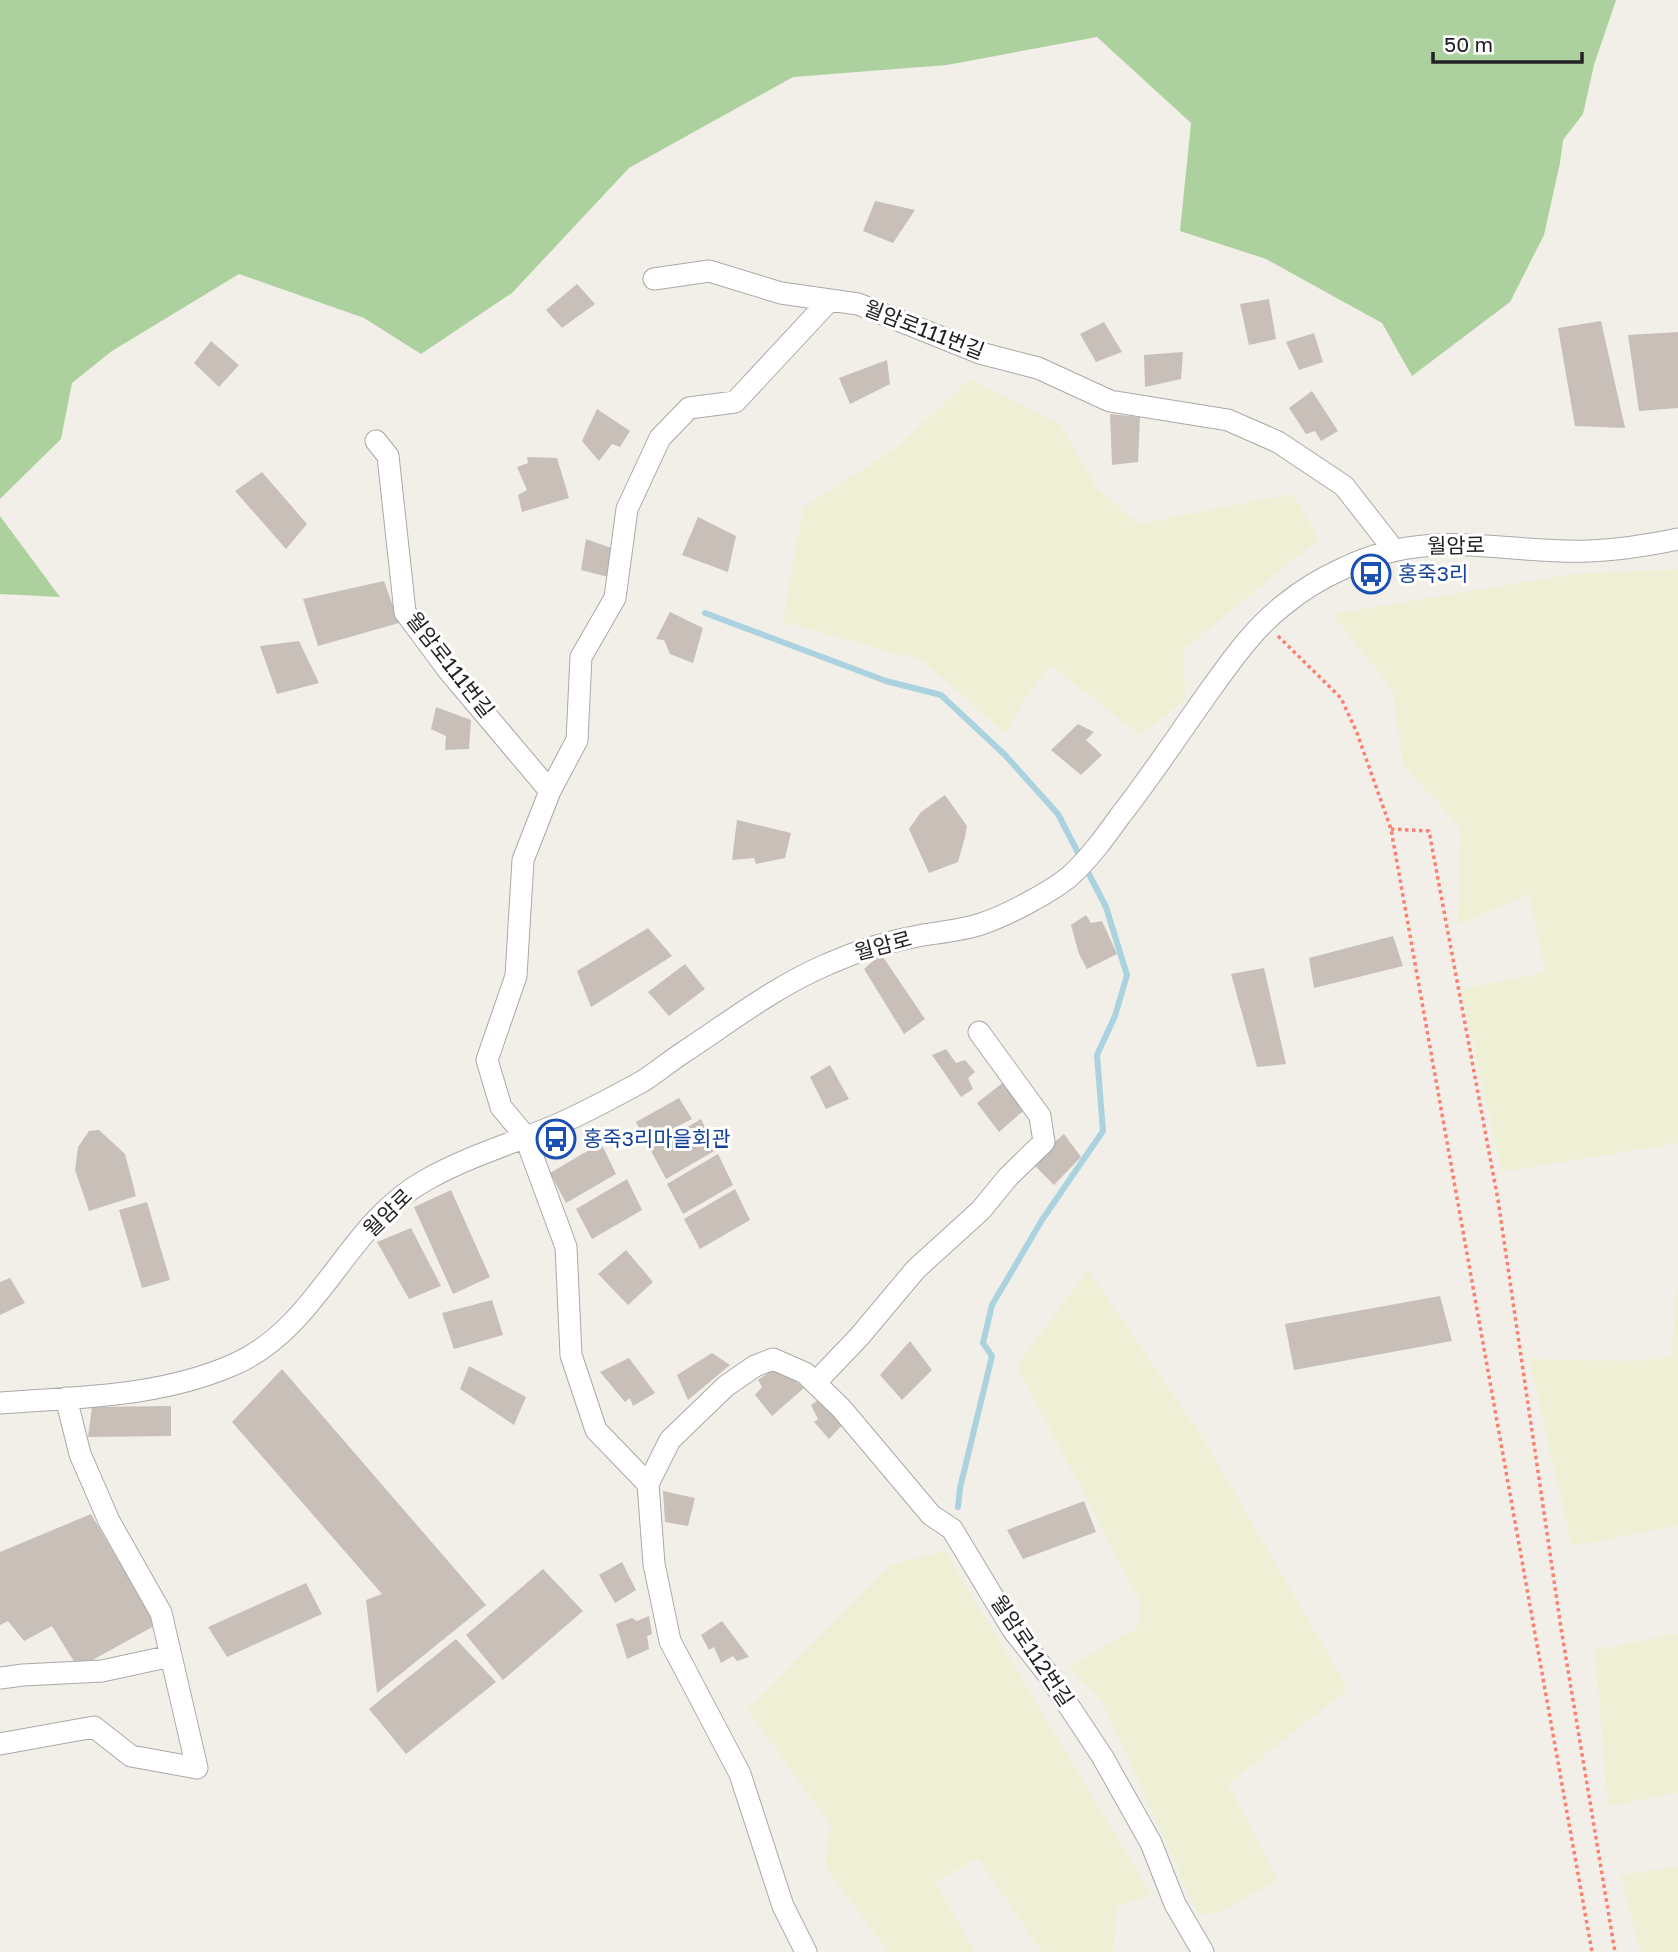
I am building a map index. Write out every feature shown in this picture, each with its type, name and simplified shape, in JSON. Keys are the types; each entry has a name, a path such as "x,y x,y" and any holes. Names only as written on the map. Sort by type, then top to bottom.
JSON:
{"street":[{"name":"월암로111번길","path":"654,278 709,271 781,293 858,304 980,353 1038,368 1110,401 1228,420 1278,442 1344,486 1394,550"},
{"path":"806,1952 783,1906 740,1774 670,1641 654,1564 648,1484 596,1430 571,1355 566,1247 525,1136 501,1107 487,1060 516,976 523,860 550,791 577,740 581,657 615,598 627,509 660,438 689,408 735,402 829,301"},
{"name":"월암로111번길","path":"376,442 388,456 405,612 448,670 550,791"},
{"name":"월암로","path":"0,1402 138,1392 165,1387 202,1377 261,1352 290,1328 388,1207 409,1189 432,1176 588,1111 649,1077 759,1001 816,969 883,943 978,926 1066,880 1154,772 1234,657 1264,622 1287,602 1321,580 1365,558 1394,550 1440,544 1590,551 1640,547 1678,539"},
{"path":"815,1383 859,1337 916,1269 981,1210 1008,1177 1044,1142 1040,1115 979,1032"},
{"name":"월암로112번길","path":"648,1484 670,1440 726,1386 755,1366 773,1359 805,1373 841,1408 931,1515 952,1529 1013,1630 1047,1673 1101,1756 1152,1843 1175,1904 1203,1952"},
{"path":"0,1744 94,1727 131,1756 197,1768 161,1613 109,1521 80,1454 66,1398"},
{"path":"0,1678 102,1671 171,1657"}],"path":[{"path":"1264,622 1341,698 1357,733 1391,829 1592,1952"},
{"path":"1391,829 1429,831 1497,1200 1563,1642 1615,1952"}],"green space":[{"path":"0,0 1616,0 1594,65 1583,114 1563,140 1544,235 1510,302 1412,376 1382,323 1266,259 1180,231 1191,123 1097,37 947,65 793,77 629,168 512,293 421,354 364,318 239,274 112,351 72,383 61,439 0,499"},
{"path":"969,379 1060,424 1096,487 1139,524 1293,494 1319,539 1183,650 1186,698 1140,736 1051,665 1026,696 1006,734 923,661 783,622 803,508 900,445"},
{"path":"0,516 60,597 0,594"},
{"path":"1678,569 1678,1143 1502,1172 1461,989 1546,972 1529,894 1458,925 1461,828 1403,765 1393,690 1332,614 1572,574"},
{"path":"1088,1270 1203,1438 1348,1689 1228,1784 1278,1880 1220,1912 1199,1915 1102,1701 1069,1667 1138,1627 1141,1603 1017,1366"},
{"path":"1678,1284 1678,1526 1572,1546 1529,1359 1638,1361 1671,1357"},
{"path":"945,1551 1152,1896 1117,1906 1113,1952 1042,1952 978,1858 935,1882 975,1952 889,1952 825,1866 831,1825 747,1710 890,1565"},
{"path":"1678,1633 1678,1793 1608,1806 1595,1650"},
{"path":"1678,1866 1678,1952 1640,1952 1621,1875"}],"building":[{"path":"875,201 915,210 893,243 863,231"},
{"path":"577,284 595,304 562,328 546,310"},
{"path":"1269,299 1276,339 1249,345 1240,304"},
{"path":"1601,321 1625,428 1575,426 1558,328"},
{"path":"1104,322 1122,352 1096,362 1080,334"},
{"path":"1678,332 1678,408 1639,411 1628,335"},
{"path":"1314,333 1323,362 1299,370 1286,342"},
{"path":"211,341 239,365 219,387 194,363"},
{"path":"1183,352 1181,379 1145,387 1144,355"},
{"path":"887,360 890,384 850,404 839,378"},
{"path":"1312,391 1338,431 1321,441 1315,431 1306,434 1289,408"},
{"path":"597,409 630,431 620,447 612,444 599,461 582,441"},
{"path":"1110,414 1140,417 1138,462 1112,465"},
{"path":"527,457 557,458 569,498 522,512 518,495 527,490 517,467 528,463"},
{"path":"262,472 307,524 286,549 235,491"},
{"path":"698,517 736,536 728,572 682,555"},
{"path":"586,539 614,549 612,578 581,570"},
{"path":"384,581 399,623 318,646 303,599"},
{"path":"670,612 703,628 693,663 670,654 664,640 656,639"},
{"path":"299,641 319,683 277,694 260,646"},
{"path":"436,707 471,720 469,749 445,750 446,736 431,729"},
{"path":"1078,724 1094,732 1086,740 1102,755 1081,775 1051,750"},
{"path":"945,795 967,826 965,837 958,862 929,873 909,829 921,812"},
{"path":"737,820 791,833 785,858 756,864 754,858 732,860"},
{"path":"1086,915 1091,923 1102,921 1117,954 1087,969 1079,954 1071,925"},
{"path":"648,928 672,956 591,1007 577,971"},
{"path":"1393,936 1403,966 1314,988 1309,958"},
{"path":"881,954 925,1019 904,1034 864,969"},
{"path":"685,964 705,989 669,1016 648,992"},
{"path":"1264,968 1286,1064 1257,1067 1231,974"},
{"path":"946,1049 956,1063 965,1060 975,1072 968,1078 973,1089 961,1097 932,1055"},
{"path":"830,1065 849,1099 826,1109 810,1077"},
{"path":"1005,1081 1028,1107 999,1132 977,1103"},
{"path":"679,1098 692,1119 646,1142 636,1122"},
{"path":"701,1119 716,1150 666,1179 650,1149"},
{"path":"99,1130 125,1154 136,1196 89,1211 75,1170 78,1147 89,1131"},
{"path":"1064,1134 1081,1157 1054,1185 1031,1162"},
{"path":"601,1143 616,1174 566,1203 550,1173"},
{"path":"718,1154 733,1185 683,1214 667,1184"},
{"path":"627,1179 642,1210 592,1239 576,1209"},
{"path":"735,1189 750,1220 700,1249 684,1219"},
{"path":"451,1190 490,1277 453,1294 414,1207"},
{"path":"147,1202 170,1280 142,1288 119,1210"},
{"path":"411,1228 441,1286 409,1299 377,1242"},
{"path":"626,1250 653,1282 628,1305 598,1274"},
{"path":"10,1278 25,1303 0,1315 0,1282"},
{"path":"1440,1296 1452,1341 1294,1370 1285,1324"},
{"path":"492,1300 503,1335 454,1349 442,1313"},
{"path":"910,1341 932,1370 902,1400 880,1375"},
{"path":"712,1353 730,1365 688,1400 677,1375"},
{"path":"629,1358 655,1393 633,1406 630,1398 625,1402 600,1372"},
{"path":"469,1366 526,1397 514,1425 460,1389"},
{"path":"778,1366 804,1388 772,1416 755,1395 762,1387 758,1380"},
{"path":"282,1369 486,1605 377,1693 366,1600 382,1594 232,1422"},
{"path":"821,1398 844,1423 829,1439 814,1422 818,1419 811,1405"},
{"path":"171,1406 171,1436 88,1437 92,1407"},
{"path":"663,1491 695,1498 688,1526 665,1522"},
{"path":"1084,1501 1096,1532 1023,1559 1007,1530"},
{"path":"91,1514 156,1625 78,1668 52,1626 24,1641 8,1621 0,1625 0,1552"},
{"path":"622,1562 636,1590 615,1603 599,1575"},
{"path":"543,1569 583,1611 503,1680 466,1635"},
{"path":"306,1583 322,1614 227,1657 208,1627"},
{"path":"649,1616 652,1634 647,1636 649,1649 627,1659 616,1624"},
{"path":"722,1621 749,1657 737,1661 733,1656 721,1663 714,1647 709,1650 701,1635"},
{"path":"456,1639 496,1682 406,1754 369,1709"}],"waterway":[{"path":"705,613 886,681 941,695 1005,755 1058,814 1106,907 1127,975 1115,1016 1097,1055 1103,1131 1042,1220 992,1305 983,1343 992,1356 960,1488 958,1507"}],"place":[{"name":"홍죽3리","path":"1371,574"},
{"name":"홍죽3리마을회관","path":"556,1139"}]}
